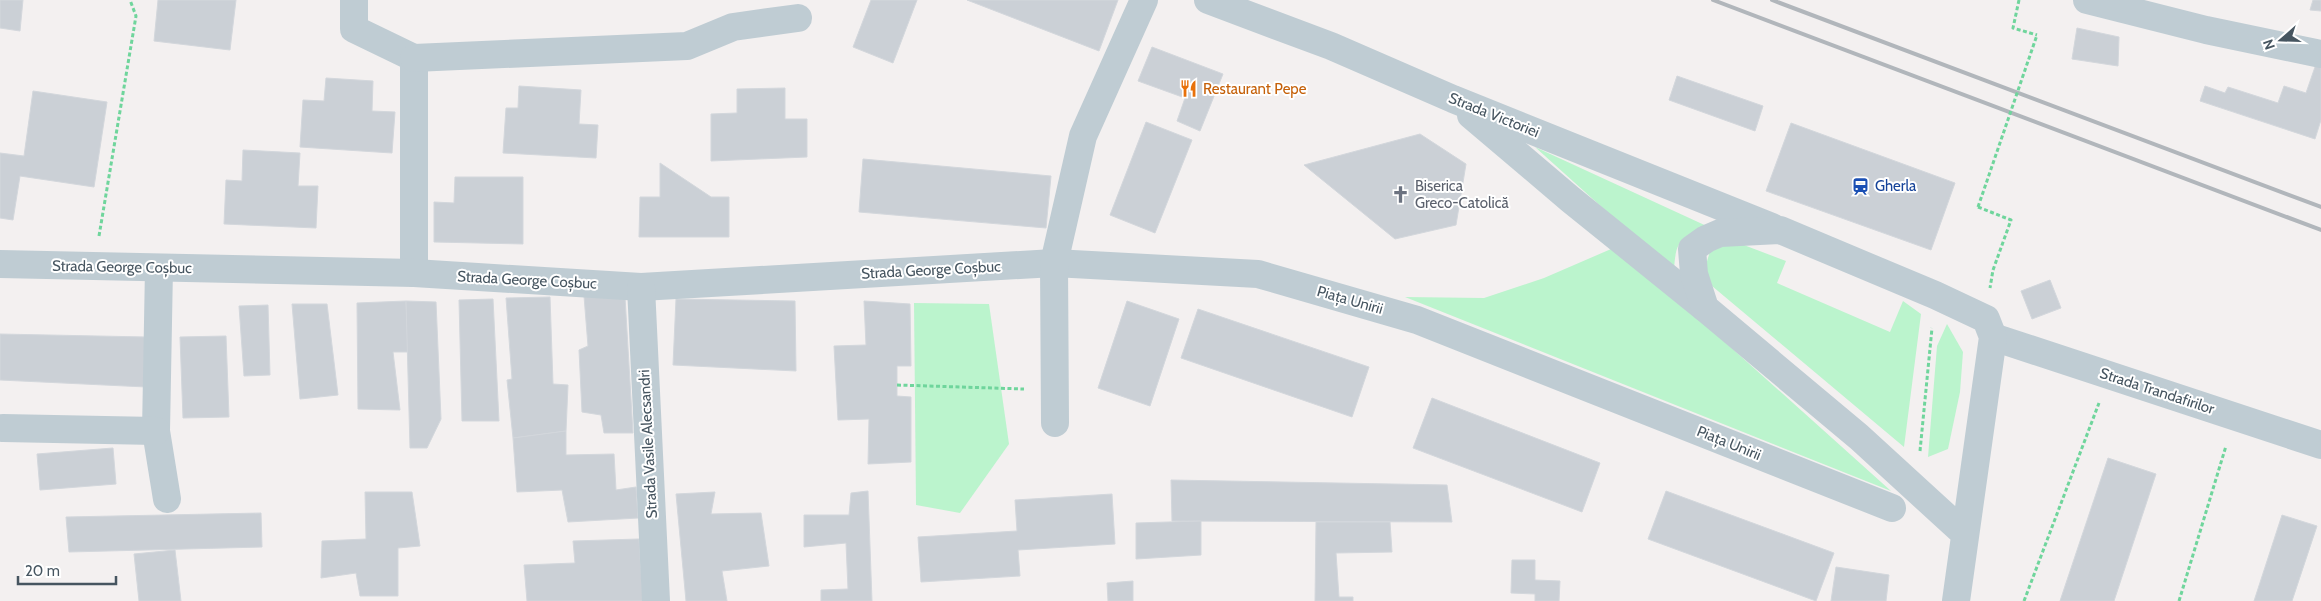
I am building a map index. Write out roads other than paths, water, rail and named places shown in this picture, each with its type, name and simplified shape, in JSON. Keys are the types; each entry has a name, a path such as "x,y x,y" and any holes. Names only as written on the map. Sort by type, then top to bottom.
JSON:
{"street":[{"path":"354,0 354,29 414,58 687,46 733,27 798,18"},
{"path":"1055,423 1054,263 1083,136 1144,0"},
{"name":"Strada Victoriei","path":"1208,0 1331,46 1453,99 1780,230 1935,295"},
{"path":"2087,0 2206,30 2321,54"},
{"path":"414,58 414,273"},
{"path":"1453,99 1570,199 1705,308 1859,437 1965,534"},
{"path":"1705,308 1694,274 1692,249 1706,239 1720,233 1780,230"},
{"name":"Strada George Coșbuc","path":"0,264 414,273 641,286 1054,263"},
{"name":"Piața Unirii","path":"1054,263 1258,274 1417,320 1892,508"},
{"path":"159,268 156,431 167,499"},
{"name":"Strada Vasile Alecsandri","path":"641,286 656,601"},
{"name":"Strada Trandafirilor","path":"1935,295 1989,328 2110,375 2321,445"},
{"path":"1956,601 1989,328"},
{"path":"3,428 156,431"}],"railway":[{"path":"1713,0 2321,230"},
{"path":"1772,0 2321,207"}],"place":[{"name":"Restaurant Pepe","path":"1189,89"},
{"name":"Gherla","path":"1861,186"},
{"name":"Biserica Greco-Catolică","path":"1401,195"}]}
